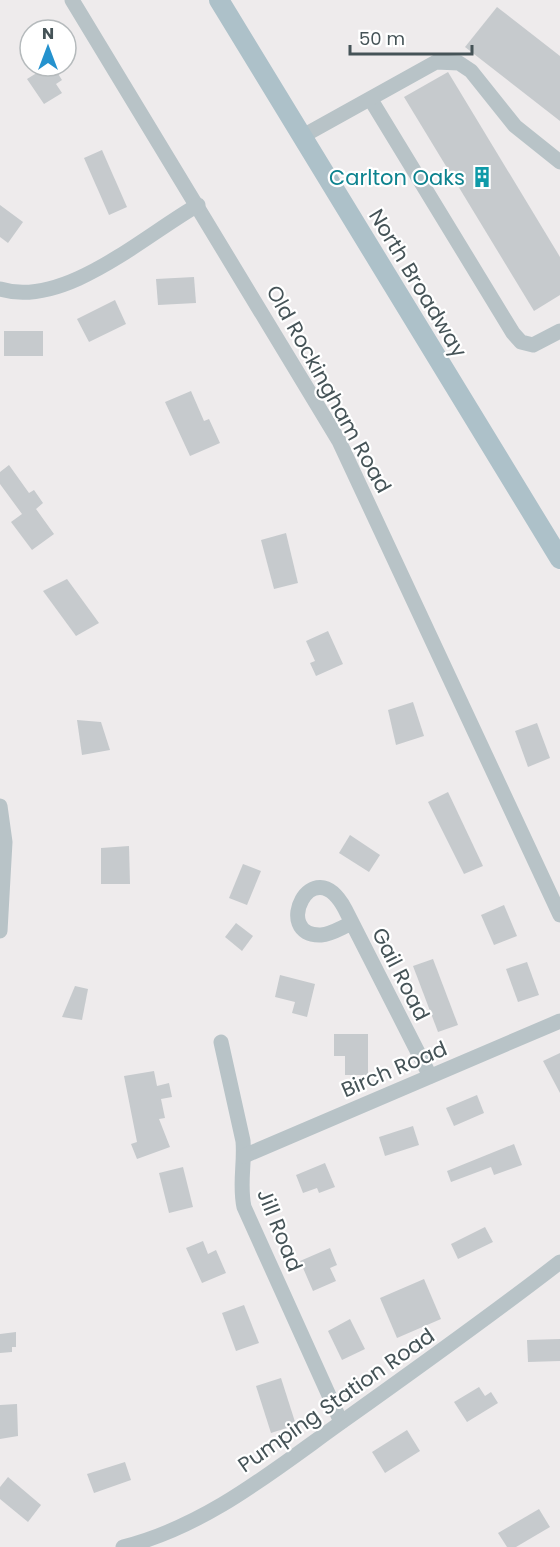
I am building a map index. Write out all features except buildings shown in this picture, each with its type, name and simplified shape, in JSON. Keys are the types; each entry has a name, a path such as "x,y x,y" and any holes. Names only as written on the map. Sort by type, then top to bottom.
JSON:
{"main road":[{"name":"North Broadway","path":"219,0 560,559"}],"street":[{"name":"Old Rockingham Road","path":"72,0 332,428 355,471 560,915"},
{"path":"301,137 436,62 459,63 471,71 515,126 560,162"},
{"path":"371,100 513,333 521,342 533,345 560,331"},
{"path":"0,289 11,292 45,290 83,275 198,205"},
{"path":"0,806 5,851 0,931"},
{"name":"Gail Road","path":"352,923 429,1076"},
{"name":"Birch Road","path":"244,1156 560,1021"},
{"name":"Jill Road","path":"221,1042 244,1156 240,1179 244,1207 342,1422"},
{"name":"Pumping Station Road","path":"123,1547 161,1535 204,1515 258,1482 488,1318 560,1262"}],"place":[{"name":"Carlton Oaks","path":"482,177"}]}
